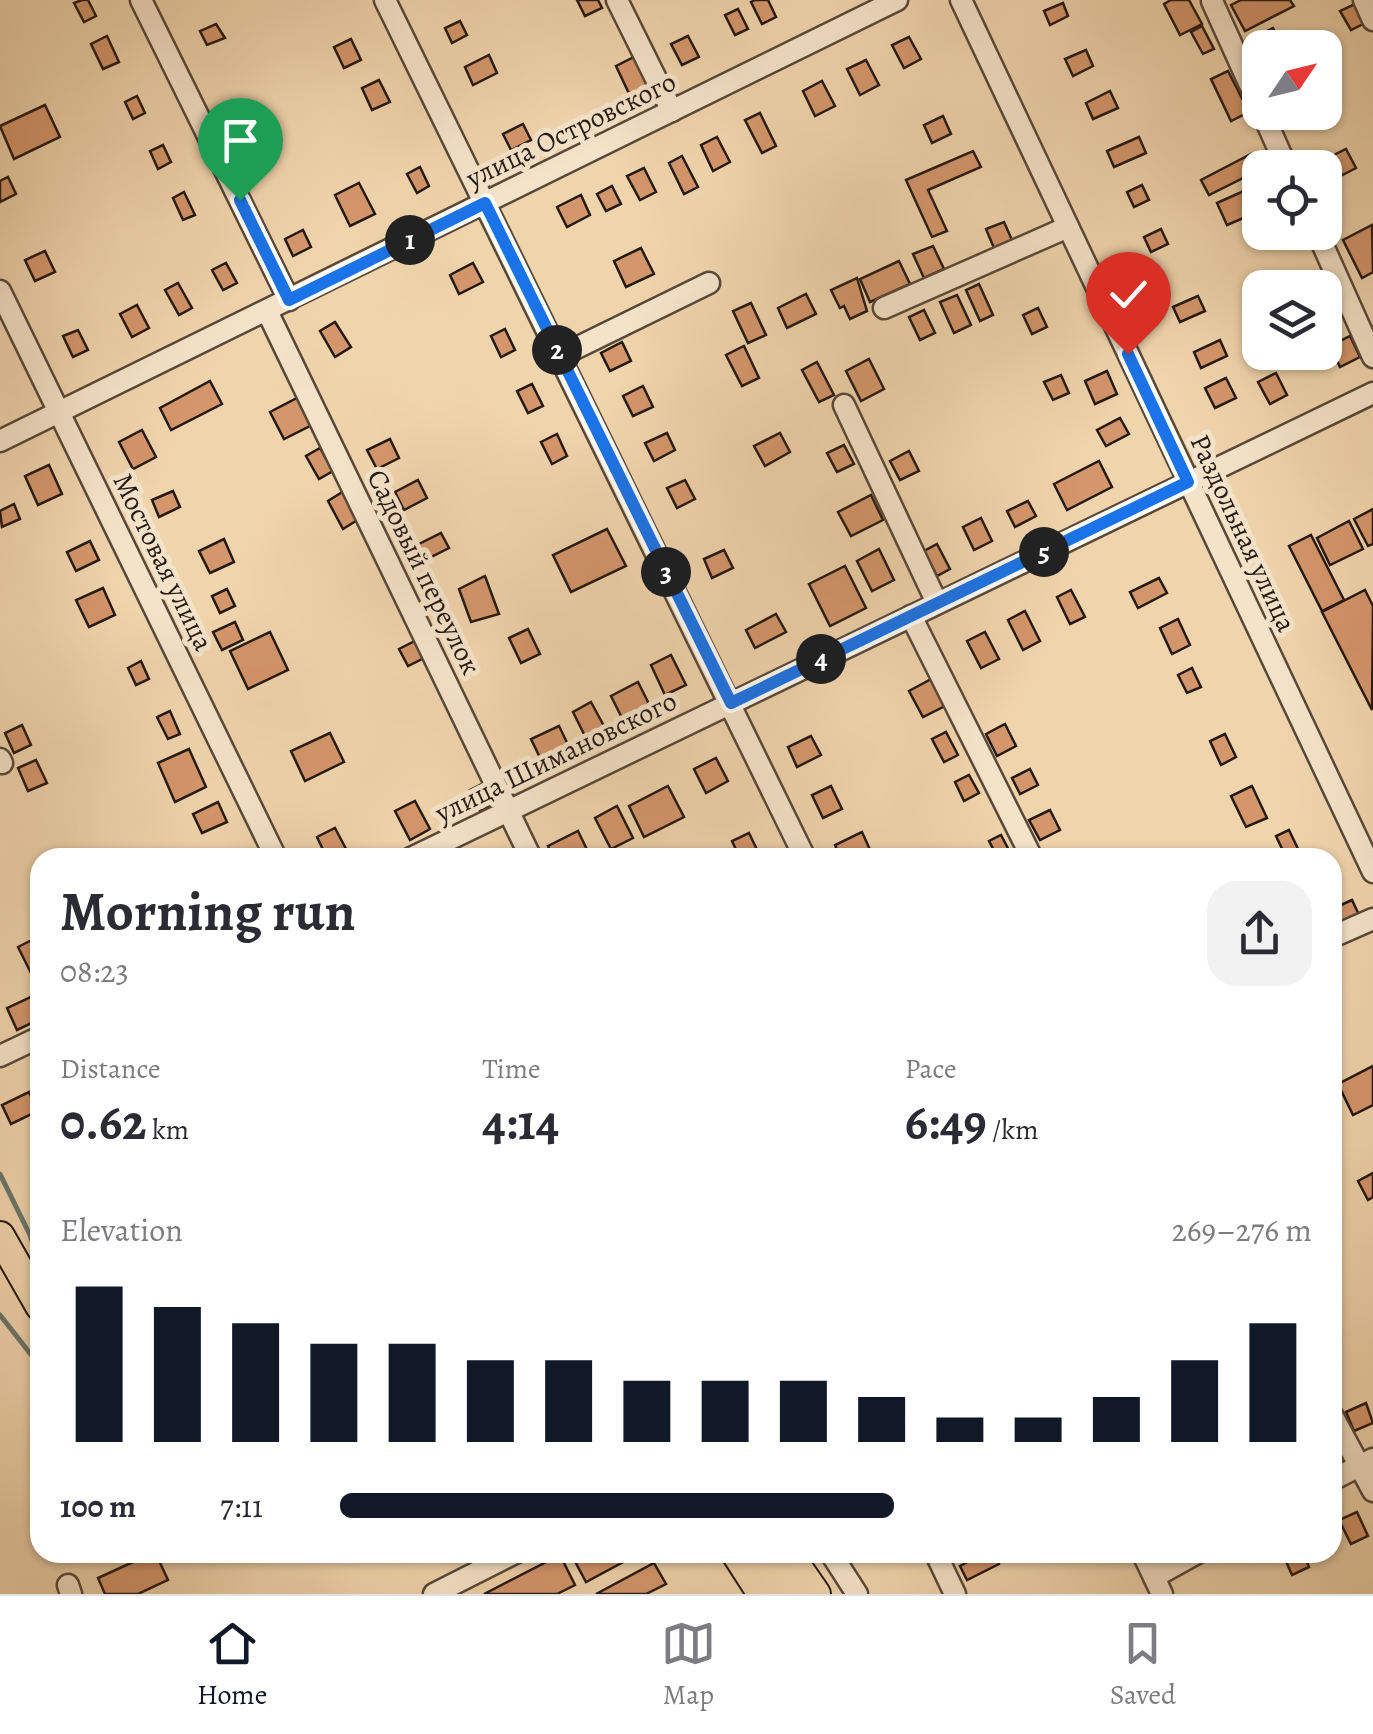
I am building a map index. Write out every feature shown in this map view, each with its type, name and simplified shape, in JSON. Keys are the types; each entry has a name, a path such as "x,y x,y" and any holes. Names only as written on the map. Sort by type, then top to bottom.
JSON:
{"highway":[{"path":"763,1563 784,1594"}],"main road":[{"path":"0,1236 30,1288"},
{"path":"742,1563 762,1594"},
{"path":"795,1563 816,1594"}],"street":[{"path":"141,0 289,300"},
{"path":"385,0 800,848"},
{"path":"617,0 672,111"},
{"name":"улица Островского","path":"0,441 898,0"},
{"name":"Раздольная улица","path":"961,0 1373,872"},
{"path":"1364,0 1373,20"},
{"path":"1212,1 1242,68"},
{"path":"884,308 1068,226"},
{"path":"1324,250 1373,357"},
{"path":"560,356 710,283"},
{"name":"Мостовая улица","path":"0,290 271,848"},
{"name":"Садовый переулок","path":"266,311 526,848"},
{"name":"улица Шимановского","path":"432,848 1373,392"},
{"path":"844,405 938,603"},
{"path":"911,616 1027,848"},
{"path":"1342,933 1373,919"},
{"path":"0,1056 30,1042"},
{"path":"1342,1429 1366,1462 1373,1490"},
{"path":"1342,1475 1366,1462"},
{"path":"434,1594 496,1563"},
{"path":"837,1563 857,1594"},
{"path":"941,1563 955,1594"},
{"path":"1147,1563 1158,1586 1186,1563"}],"building":[{"path":"88,0 96,16 84,22 74,3"},
{"path":"577,0 598,0 602,8 585,16"},
{"path":"768,0 776,17 762,24 751,2"},
{"path":"1189,0 1202,24 1180,35 1164,4"},
{"path":"1241,0 1290,0 1294,6 1244,30 1231,5"},
{"path":"1063,3 1068,16 1050,25 1044,11"},
{"path":"1355,4 1365,23 1351,30 1340,11"},
{"path":"738,9 748,29 735,35 725,15"},
{"path":"460,21 467,35 452,43 445,28"},
{"path":"216,24 225,38 207,45 200,31"},
{"path":"1202,26 1214,49 1203,54 1191,32"},
{"path":"107,36 119,62 103,69 91,44"},
{"path":"688,36 699,57 682,65 671,44"},
{"path":"909,37 921,59 904,68 892,45"},
{"path":"351,39 361,60 344,68 334,47"},
{"path":"1086,50 1093,66 1073,76 1065,59"},
{"path":"489,55 497,73 473,85 465,67"},
{"path":"636,56 655,94 634,104 616,66"},
{"path":"866,60 879,85 860,95 847,69"},
{"path":"1228,71 1242,98 1242,116 1231,121 1211,79"},
{"path":"379,80 390,102 372,110 362,88"},
{"path":"822,81 835,106 815,116 803,91"},
{"path":"1110,91 1118,108 1093,119 1086,103"},
{"path":"137,96 145,113 133,119 125,102"},
{"path":"45,105 60,137 14,159 0,126"},
{"path":"760,113 776,146 762,153 745,120"},
{"path":"943,116 951,134 932,143 924,125"},
{"path":"523,124 531,140 511,150 503,134"},
{"path":"254,126 261,142 242,150 235,134"},
{"path":"717,137 730,162 713,171 701,145"},
{"path":"1139,137 1146,153 1114,167 1107,151"},
{"path":"163,145 171,162 158,169 150,151"},
{"path":"1346,149 1356,168 1342,175 1342,151"},
{"path":"973,151 981,167 928,190 947,231 932,237 906,180"},
{"path":"682,156 698,187 684,194 669,163"},
{"path":"1242,159 1242,178 1209,195 1201,180"},
{"path":"420,167 429,186 417,193 407,174"},
{"path":"644,168 656,192 640,200 627,176"},
{"path":"8,177 16,194 0,202 0,181"},
{"path":"359,183 375,214 350,226 335,195"},
{"path":"1142,185 1149,200 1134,207 1127,192"},
{"path":"612,186 621,204 606,211 597,194"},
{"path":"184,192 195,215 183,220 173,198"},
{"path":"1242,192 1242,219 1227,225 1217,203"},
{"path":"581,195 590,215 567,227 557,207"},
{"path":"1004,222 1012,240 994,248 986,229"},
{"path":"1372,225 1373,272 1362,278 1343,240"},
{"path":"1161,229 1168,244 1151,252 1144,237"},
{"path":"303,230 311,247 293,256 285,239"},
{"path":"933,246 944,269 924,278 913,254"},
{"path":"641,248 654,274 626,287 614,261"},
{"path":"45,251 55,272 35,281 25,260"},
{"path":"899,261 910,284 870,302 860,279"},
{"path":"226,263 237,283 223,290 212,270"},
{"path":"473,263 483,282 459,294 450,275"},
{"path":"857,278 867,311 850,319 831,290"},
{"path":"178,283 192,308 179,315 165,290"},
{"path":"979,284 993,315 980,321 966,290"},
{"path":"806,294 816,314 787,328 778,308"},
{"path":"957,295 971,325 954,333 940,302"},
{"path":"1198,296 1205,311 1180,322 1173,307"},
{"path":"751,303 766,335 748,343 733,311"},
{"path":"137,305 149,328 132,337 120,314"},
{"path":"1038,308 1047,327 1032,334 1023,315"},
{"path":"924,310 935,333 920,340 909,317"},
{"path":"335,322 351,347 335,357 320,331"},
{"path":"505,329 515,350 501,357 491,336"},
{"path":"78,330 88,350 73,357 63,336"},
{"path":"1350,336 1360,357 1342,366 1342,340"},
{"path":"1220,340 1227,356 1201,368 1194,352"},
{"path":"622,342 631,361 610,371 601,353"},
{"path":"744,346 759,378 742,386 726,355"},
{"path":"869,359 884,389 861,401 846,371"},
{"path":"817,362 834,395 819,402 802,370"},
{"path":"1107,371 1117,394 1095,404 1085,381"},
{"path":"1276,373 1287,395 1270,404 1258,382"},
{"path":"1061,375 1069,393 1053,400 1044,382"},
{"path":"1226,378 1236,398 1215,408 1205,388"},
{"path":"210,381 222,404 171,430 160,408"},
{"path":"532,384 543,406 528,413 517,391"},
{"path":"643,386 653,407 633,416 623,396"},
{"path":"297,398 312,425 284,439 270,412"},
{"path":"1120,418 1129,434 1106,446 1097,430"},
{"path":"142,430 156,457 133,469 119,442"},
{"path":"667,433 675,450 654,461 645,443"},
{"path":"780,433 790,452 765,466 754,446"},
{"path":"557,434 567,456 552,464 541,442"},
{"path":"390,439 399,458 377,469 367,450"},
{"path":"844,445 854,464 837,472 827,453"},
{"path":"320,448 333,471 319,479 306,456"},
{"path":"909,451 919,471 900,480 890,461"},
{"path":"1099,461 1112,487 1067,510 1054,484"},
{"path":"49,465 62,494 38,505 25,476"},
{"path":"418,480 427,498 404,510 395,492"},
{"path":"685,480 695,499 677,508 667,488"},
{"path":"173,491 180,507 159,517 152,500"},
{"path":"344,491 359,519 343,529 328,501"},
{"path":"871,495 883,520 851,536 838,512"},
{"path":"1028,501 1036,516 1015,527 1007,511"},
{"path":"14,504 20,519 2,527 0,511"},
{"path":"1373,509 1373,544 1368,546 1354,519"},
{"path":"981,518 992,541 974,550 963,527"},
{"path":"1349,521 1363,549 1330,565 1317,538"},
{"path":"607,529 626,566 571,592 553,555"},
{"path":"441,533 449,548 425,560 417,545"},
{"path":"1311,535 1344,600 1322,611 1289,546"},
{"path":"224,539 234,562 210,573 199,551"},
{"path":"90,541 99,560 76,571 67,552"},
{"path":"937,544 950,569 937,576 924,551"},
{"path":"879,549 894,580 872,591 857,561"},
{"path":"724,550 733,568 712,578 704,559"},
{"path":"845,566 866,608 830,626 809,584"},
{"path":"485,576 499,614 471,622 459,589"},
{"path":"1159,578 1167,593 1138,608 1130,592"},
{"path":"103,588 115,615 89,627 76,600"},
{"path":"227,589 235,606 220,613 212,596"},
{"path":"1071,590 1085,617 1070,624 1057,597"},
{"path":"1365,590 1373,606 1372,710 1322,612"},
{"path":"1025,611 1040,641 1023,650 1008,620"},
{"path":"776,614 786,632 755,648 746,630"},
{"path":"1178,619 1190,645 1172,654 1160,628"},
{"path":"235,622 243,640 222,650 213,632"},
{"path":"528,629 540,654 521,663 509,638"},
{"path":"270,632 288,670 248,689 230,651"},
{"path":"985,632 999,659 981,668 967,641"},
{"path":"415,641 424,658 408,666 399,649"},
{"path":"671,655 686,685 665,695 651,665"},
{"path":"141,661 149,679 136,685 128,668"},
{"path":"1192,668 1201,687 1187,693 1178,675"},
{"path":"935,677 949,704 923,717 909,691"},
{"path":"638,682 650,706 623,720 611,696"},
{"path":"591,702 605,728 586,738 573,712"},
{"path":"170,711 180,734 168,739 157,717"},
{"path":"1005,724 1016,746 997,756 986,734"},
{"path":"22,725 31,745 14,753 5,733"},
{"path":"559,726 573,755 545,768 531,739"},
{"path":"946,732 958,755 944,762 932,739"},
{"path":"330,733 344,762 305,781 291,751"},
{"path":"1225,734 1236,757 1221,765 1210,741"},
{"path":"811,736 821,755 797,767 788,747"},
{"path":"189,749 206,787 175,802 158,763"},
{"path":"716,758 728,781 706,793 694,769"},
{"path":"36,760 47,783 28,791 18,768"},
{"path":"1030,769 1038,785 1020,794 1012,778"},
{"path":"969,775 979,793 964,801 955,782"},
{"path":"488,781 499,801 480,811 470,790"},
{"path":"668,786 684,817 644,837 629,806"},
{"path":"831,786 842,809 823,818 812,795"},
{"path":"1252,786 1267,818 1246,827 1231,796"},
{"path":"415,801 430,829 410,840 395,811"},
{"path":"218,802 227,822 202,833 193,814"},
{"path":"617,806 633,838 610,848 595,818"},
{"path":"1050,810 1060,830 1040,840 1029,820"},
{"path":"335,828 345,848 322,848 317,837"},
{"path":"1289,830 1298,848 1282,848 1276,836"},
{"path":"578,831 586,848 549,848"},
{"path":"862,832 869,848 836,848 835,845"},
{"path":"749,833 756,848 735,848 732,841"},
{"path":"1001,835 1008,848 993,848 989,841"},
{"path":"1352,900 1360,917 1342,926 1342,904"},
{"path":"30,941 30,971 18,947"},
{"path":"30,997 30,1024 17,1030 7,1008"},
{"path":"1373,1066 1373,1105 1353,1115 1342,1092 1342,1082"},
{"path":"30,1094 30,1115 11,1124 2,1105"},
{"path":"1373,1173 1373,1197 1368,1200 1358,1181"},
{"path":"1366,1403 1373,1423 1354,1431 1346,1412"},
{"path":"1357,1512 1368,1536 1351,1544 1342,1519"},
{"path":"131,1563 160,1563 168,1580 138,1594 105,1594 98,1578"},
{"path":"544,1563 564,1563 575,1585 557,1594 484,1594"},
{"path":"576,1563 621,1563 586,1582"},
{"path":"654,1563 666,1584 646,1594 596,1594"},
{"path":"966,1563 999,1564 967,1580 960,1566"},
{"path":"1287,1563 1307,1563 1309,1567 1292,1575"}],"waterway":[{"path":"0,1174 30,1235"},
{"path":"0,1315 30,1353"}],"route":[{"path":"240,200 289,300 485,203 731,703 1188,482 1128,354"}]}
